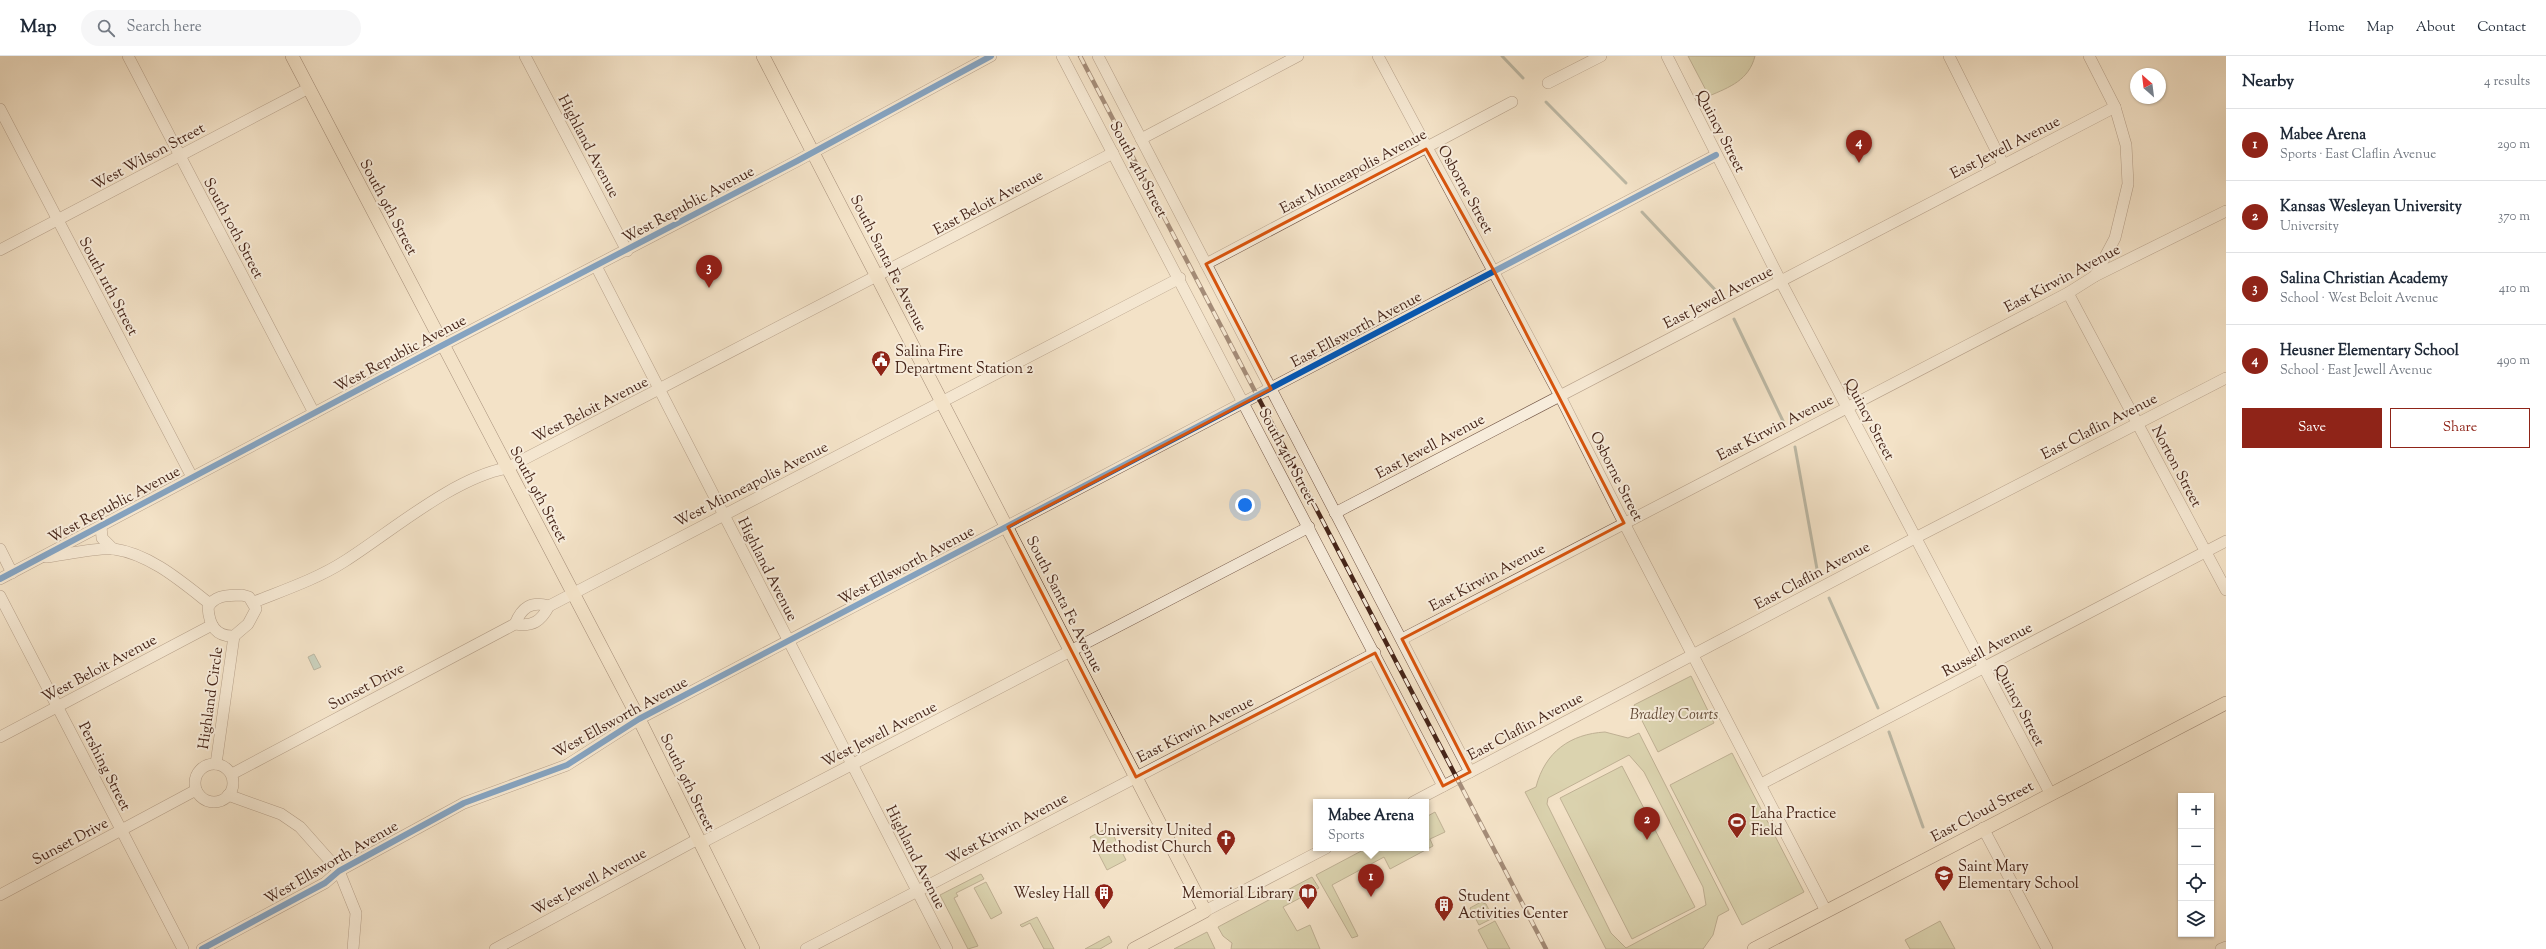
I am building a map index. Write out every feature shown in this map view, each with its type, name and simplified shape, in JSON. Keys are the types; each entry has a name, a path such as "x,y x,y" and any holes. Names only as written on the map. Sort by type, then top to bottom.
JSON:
{"main road":[{"name":"South 9th Street","path":"292,56 639,719 753,949"},
{"name":"South Santa Fe Avenue","path":"763,56 1206,911"},
{"name":"East Cloud Street","path":"1754,949 2050,793 2226,703"},
{"path":"1134,949 1206,911"}],"street":[{"name":"South 10th Street","path":"128,56 314,413"},
{"name":"Highland Avenue","path":"525,56 627,251"},
{"name":"West Republic Avenue","path":"0,579 443,345 627,251 814,152 973,60 991,56"},
{"name":"South 4th Street","path":"1062,56 1180,278 1243,403 1375,653 1443,786"},
{"name":"South 4th Street","path":"1098,56 1470,772"},
{"path":"1141,139 1298,56"},
{"name":"Osborne Street","path":"1378,56 1426,149 1560,396 1624,523 1826,911"},
{"path":"1548,83 1601,56"},
{"name":"Quincy Street","path":"1666,56 1781,282 2050,793"},
{"path":"1949,56 2003,164"},
{"path":"2089,56 2115,107 2126,145 2128,184 2115,238 2095,276"},
{"name":"West Wilson Street","path":"0,250 309,88"},
{"name":"East Minneapolis Avenue","path":"1206,264 1426,149 1512,102"},
{"name":"East Jewell Avenue","path":"1335,513 2115,107"},
{"name":"South 11th Street","path":"0,109 192,477"},
{"name":"East Beloit Avenue","path":"878,277 1113,153"},
{"name":"East Ellsworth Avenue","path":"1008,527 1716,155"},
{"name":"East Kirwin Avenue","path":"1402,639 2068,293 2095,276 2226,211"},
{"name":"Highland Avenue","path":"596,266 947,949"},
{"name":"West Beloit Avenue","path":"254,602 304,582 344,562 432,501 493,471 508,468 878,277"},
{"path":"943,401 1180,278"},
{"name":"Norton Street","path":"2068,293 2226,590"},
{"name":"East Claflin Avenue","path":"1419,799 1915,538 2226,378"},
{"name":"West Minneapolis Avenue","path":"573,593 943,401"},
{"path":"101,526 102,538 113,549 150,563 174,576 210,604"},
{"name":"West Ellsworth Avenue","path":"202,949 325,883 339,871 464,803 568,765 639,719 1008,527"},
{"path":"1072,652 1309,527"},
{"name":"Russell Avenue","path":"1761,784 2226,541"},
{"path":"0,549 12,573"},
{"path":"39,558 113,549"},
{"name":"Sunset Drive","path":"232,774 515,624 536,623 540,620 549,606 573,593"},
{"path":"242,595 249,597 254,602 256,609 248,624 234,636 220,634 212,625 208,607 219,597 242,595"},
{"name":"Pershing Street","path":"0,596 183,949"},
{"name":"Sunset Drive","path":"515,624 518,616 527,606 534,603 549,606"},
{"name":"West Beloit Avenue","path":"0,737 212,625"},
{"name":"Highland Circle","path":"216,764 234,636"},
{"name":"West Jewell Avenue","path":"495,949 699,841 852,765 1072,652"},
{"name":"East Kirwin Avenue","path":"1136,777 1375,653"},
{"path":"210,764 216,764 228,769 232,774 233,786 224,799 205,799 196,790 195,784 200,773 210,764"},
{"name":"West Kirwin Avenue","path":"806,949 1136,777"},
{"name":"Sunset Drive","path":"0,895 196,790"},
{"path":"228,795 274,812 300,827 339,871 356,913 353,949"},
{"path":"1983,828 2047,949"},
{"path":"1206,911 1320,851"},
{"path":"2221,949 2226,946"}],"highlighted area":[{"path":"1426,149 1494,271 1624,523 1402,639 1470,772 1443,786 1375,653 1136,777 1008,527 1271,389 1206,264"}],"green space":[{"path":"1688,56 1755,56 1748,71 1738,82 1709,96"},
{"name":"Bradley Courts","path":"1691,676 1714,723 1658,752 1634,705"},
{"path":"1605,732 1628,738 1639,733 1729,910 1718,916 1713,935 1703,949 1606,949 1525,792 1536,787 1546,764 1561,747 1570,741 1592,734","holes":["1629,755 1644,772 1703,887 1706,905 1626,948 1611,933 1547,804 1548,798"]},
{"name":"Laha Practice Field","path":"1732,753 1804,892 1742,925 1670,785"},
{"path":"1622,766 1695,907 1632,939 1560,798"},
{"path":"1435,812 1445,832 1430,839 1433,846 1429,848 1429,815"},
{"path":"1109,827 1126,860 1107,870 1090,837"},
{"path":"1361,851 1424,851 1390,869 1384,857 1332,885 1358,936 1352,938 1316,875"},
{"path":"981,874 984,879 956,893 958,896 954,898 978,946 968,949 940,895"},
{"path":"1312,877 1319,888 1283,907 1297,931 1310,925 1320,949 1231,949 1232,943 1223,936 1218,927"},
{"path":"986,882 1002,913 991,919 974,888"},
{"path":"1481,902 1486,904 1493,918 1479,925 1470,908"},
{"path":"1037,917 1054,949 1044,949 1030,923 1022,927 1020,925"},
{"path":"1495,921 1510,949 1488,949 1478,930"},
{"path":"1940,921 1955,949 1910,949 1905,940"},
{"path":"1207,932 1215,949 1174,949"},
{"path":"1109,936 1112,942 1100,949 1085,949"}],"water":[{"path":"314,654 321,667 314,670 308,657"}],"waterway":[{"path":"1502,56 1523,78"},
{"path":"1546,102 1626,183"},
{"path":"1642,212 1720,295"},
{"path":"1734,319 1783,421"},
{"path":"1795,447 1817,569"},
{"path":"1829,598 1878,708"},
{"path":"1889,732 1923,827"}],"railway":[{"path":"1080,56 1546,949"}],"cycle path":[{"path":"0,579 443,345 797,161 991,56"},
{"path":"202,949 325,883 339,871 464,803 567,765 639,719 1716,155"}],"place":[{"name":"Heusner Elementary School","path":"1859,163"},
{"name":"Salina Christian Academy","path":"709,288"},
{"name":"Salina Fire Department Station 2","path":"881,377"},
{"name":"Laha Practice Field","path":"1737,839"},
{"name":"Kansas Wesleyan University","path":"1647,840"},
{"name":"University United Methodist Church","path":"1226,856"},
{"name":"Saint Mary Elementary School","path":"1944,892"},
{"name":"Mabee Arena","path":"1371,897"},
{"name":"Wesley Hall","path":"1104,910"},
{"name":"Memorial Library","path":"1308,910"},
{"name":"Student Activities Center","path":"1444,922"}]}
